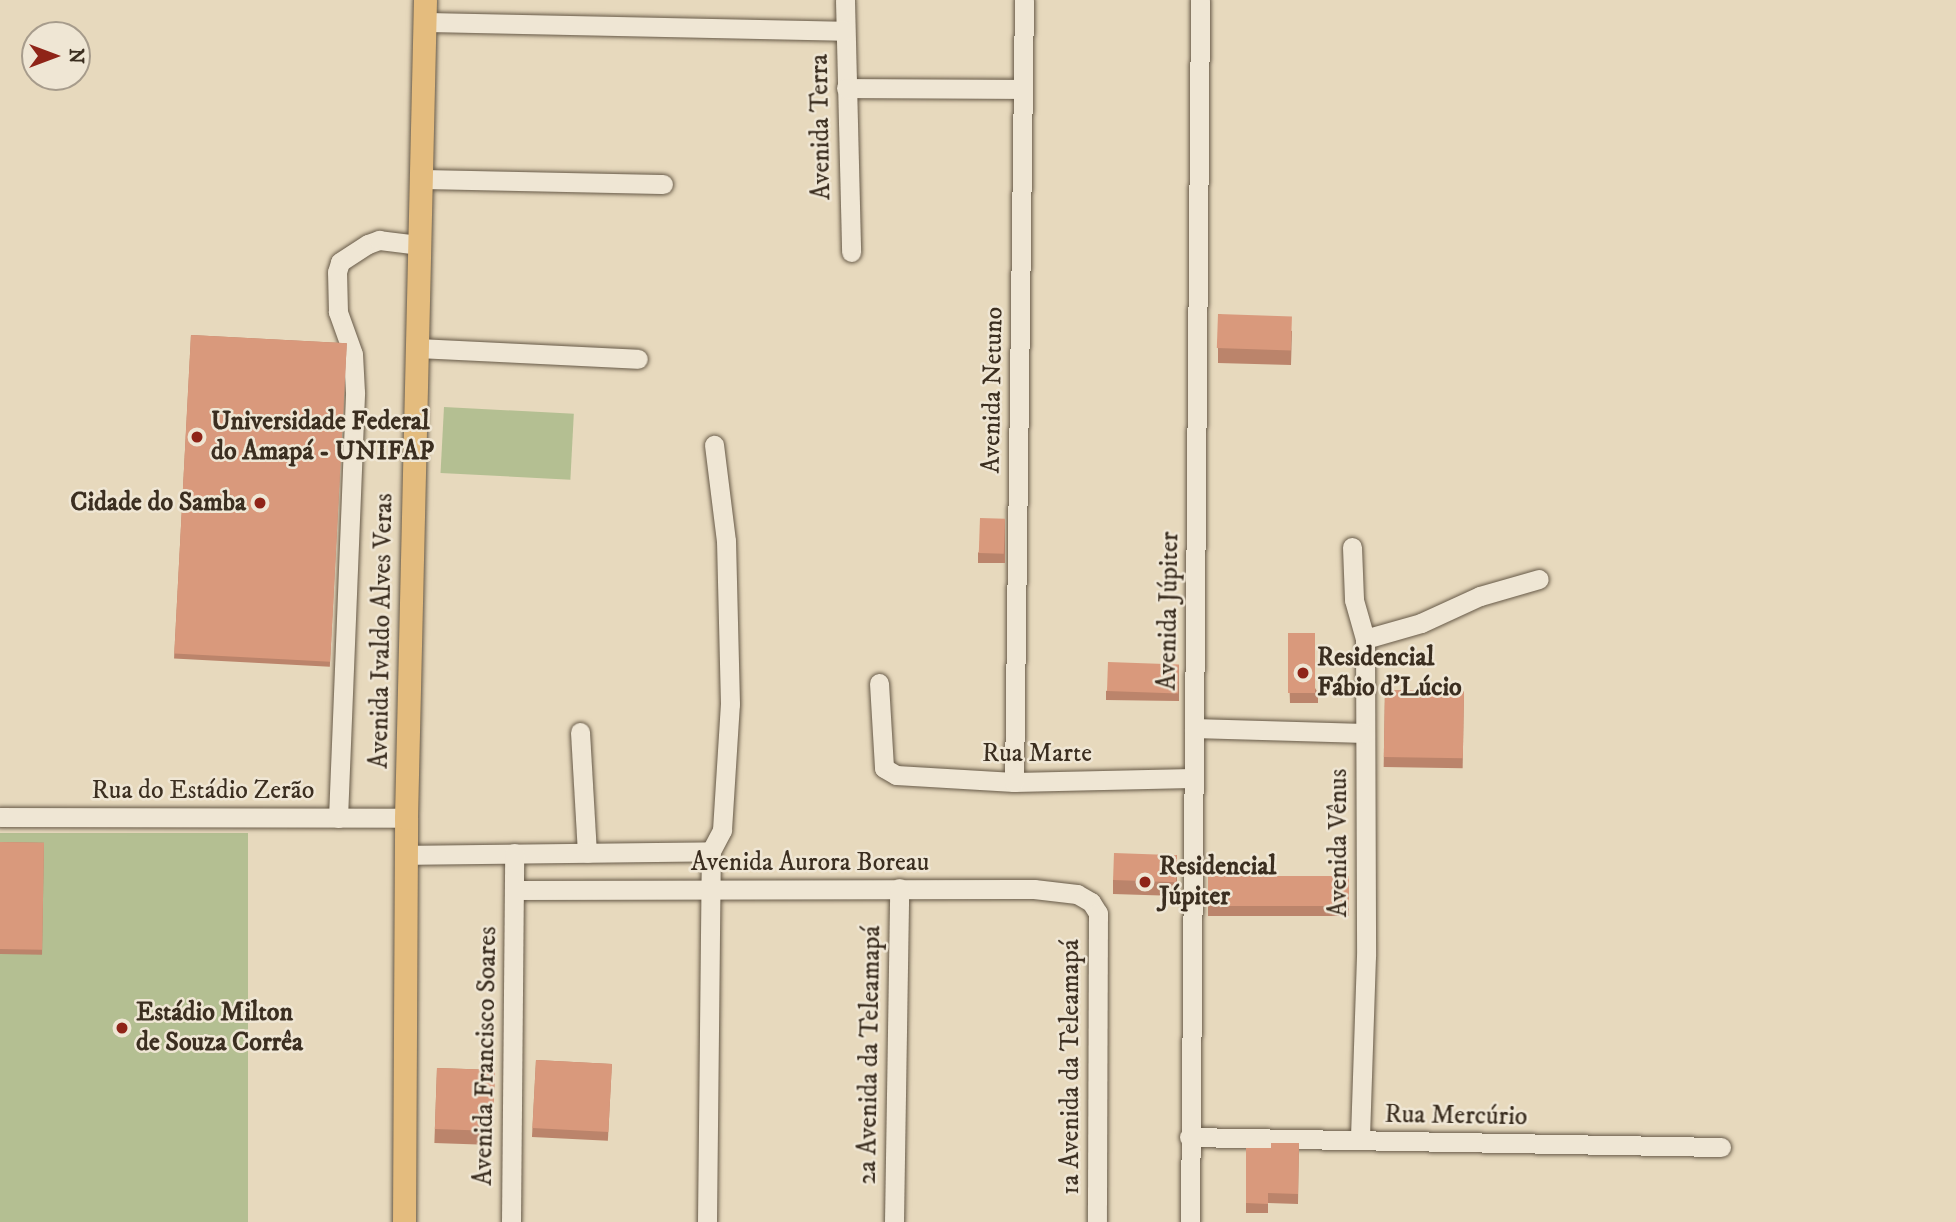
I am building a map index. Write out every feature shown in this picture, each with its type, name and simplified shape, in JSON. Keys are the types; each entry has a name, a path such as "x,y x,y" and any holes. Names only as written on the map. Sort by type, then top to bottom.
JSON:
{"main road":[{"name":"Avenida Ivaldo Alves Veras","path":"404,1222 405,855 425,11"}],"street":[{"name":"Avenida Terra","path":"845,0 851,252"},
{"name":"Avenida Netuno","path":"1014,782 1024,0"},
{"name":"Avenida Júpiter","path":"1190,1222 1200,0"},
{"path":"425,11 845,31"},
{"path":"846,88 1023,89"},
{"path":"421,179 663,184"},
{"path":"338,818 355,392 353,354 338,312 337,272 340,262 379,240 419,245"},
{"path":"417,348 638,359"},
{"path":"707,1222 711,851 722,830 730,704 726,541 714,445"},
{"name":"Avenida Vênus","path":"1352,547 1354,600 1365,639 1366,956 1360,1140"},
{"path":"1365,639 1421,623 1480,596 1539,579"},
{"name":"Rua Marte","path":"878,683 884,768 902,776 1014,782 1192,778"},
{"path":"1194,728 1364,733"},
{"path":"580,732 587,852"},
{"name":"Rua do Estádio Zerão","path":"0,817 406,818"},
{"path":"405,855 711,851"},
{"name":"Avenida Francisco Soares","path":"511,1222 514,853"},
{"name":"2a Avenida da Teleamapá","path":"894,1222 899,888"},
{"name":"Avenida Aurora Boreau","path":"514,890 1060,890 1077,894 1091,902 1098,913"},
{"name":"1a Avenida da Teleamapá","path":"1097,1222 1098,913"},
{"name":"Rua Mercúrio","path":"1189,1137 1721,1147"}],"green space":[{"path":"444,407 574,414 570,480 441,473"},
{"name":"Estádio Milton de Souza Corrêa","path":"0,833 248,833 248,1222 0,1222"}],"building":[{"path":"1218,314 1292,317 1291,351 1217,348"},
{"name":"Cidade do Samba","path":"191,335 347,343 330,662 174,654"},
{"path":"980,518 1005,519 1004,554 979,553"},
{"name":"Residencial Fábio d'Lúcio","path":"1288,633 1315,633 1315,693 1288,693"},
{"path":"1108,662 1179,664 1178,693 1107,691"},
{"path":"1385,690 1464,691 1463,758 1384,757"},
{"path":"0,842 44,843 42,950 0,949"},
{"path":"1114,853 1177,855 1176,882 1113,880"},
{"path":"1208,876 1349,876 1349,906 1208,906"},
{"path":"536,1060 612,1064 608,1132 532,1128"},
{"path":"437,1068 495,1070 493,1131 435,1129"},
{"path":"1271,1143 1299,1143 1298,1194 1268,1193 1268,1204 1246,1203 1246,1148 1271,1148"}],"place":[{"name":"Universidade Federal do Amapá - UNIFAP","path":"197,437"},
{"name":"Cidade do Samba","path":"260,503"},
{"name":"Residencial Fábio d'Lúcio","path":"1303,673"},
{"name":"Residencial Júpiter","path":"1145,882"},
{"name":"Estádio Milton de Souza Corrêa","path":"122,1028"}]}
